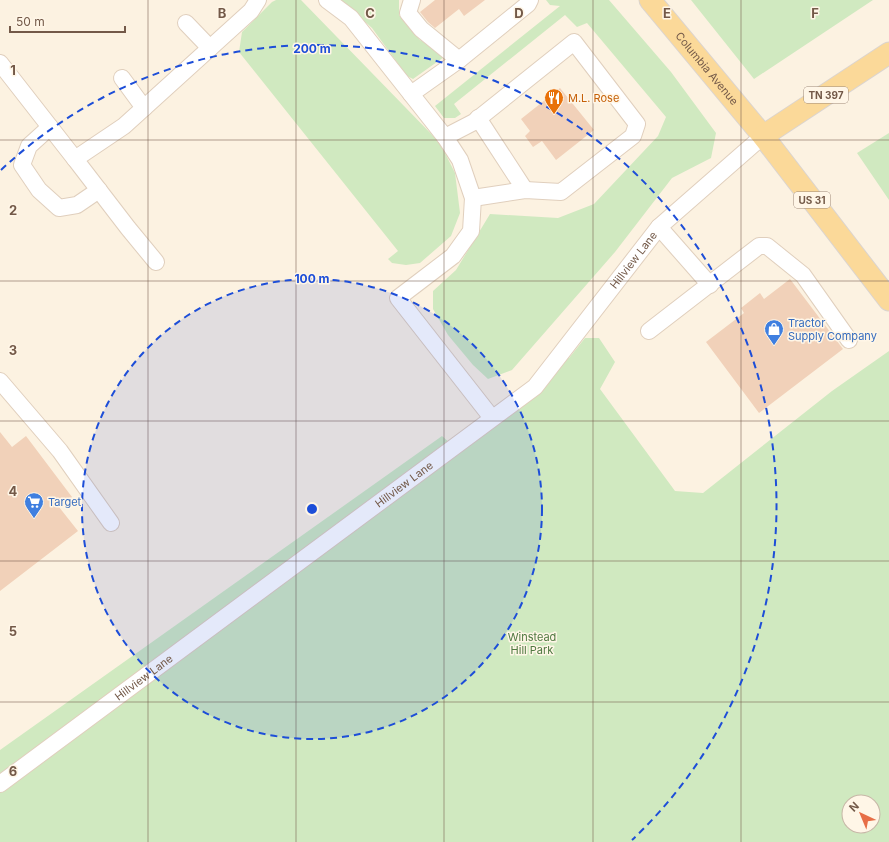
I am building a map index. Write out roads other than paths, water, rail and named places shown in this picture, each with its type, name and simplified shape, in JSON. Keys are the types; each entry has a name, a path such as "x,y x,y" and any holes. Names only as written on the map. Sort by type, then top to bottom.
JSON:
{"main road":[{"name":"Columbia Avenue","path":"650,0 763,136"},
{"name":"TN 397","path":"763,136 889,53"},
{"name":"US 31","path":"763,136 889,300"}],"street":[{"path":"75,159 124,126 251,10 258,0"},
{"path":"327,0 351,18 445,136 460,160 473,198 471,231 453,256 398,298 492,418"},
{"path":"412,0 408,13 421,29 459,60"},
{"path":"411,94 459,60 528,4 530,0"},
{"path":"186,23 210,48"},
{"path":"445,136 474,122 574,42 637,124 633,136 561,192 525,190 473,198"},
{"path":"0,63 156,262"},
{"path":"122,78 144,108"},
{"path":"478,118 525,190"},
{"path":"50,127 29,146 22,165 39,190 59,208 76,205 99,190"},
{"name":"Hillview Lane","path":"0,784 535,387 659,227 763,136"},
{"path":"659,227 710,285"},
{"path":"649,331 759,246 767,246 802,275 849,340"},
{"path":"0,381 60,451 111,523"}],"place":[{"name":"M.L. Rose","path":"554,115"},
{"name":"Tractor Supply Company","path":"774,346"},
{"name":"Target","path":"34,519"}],"park label":[{"name":"Winstead Hill Park","path":"532,643"}]}
